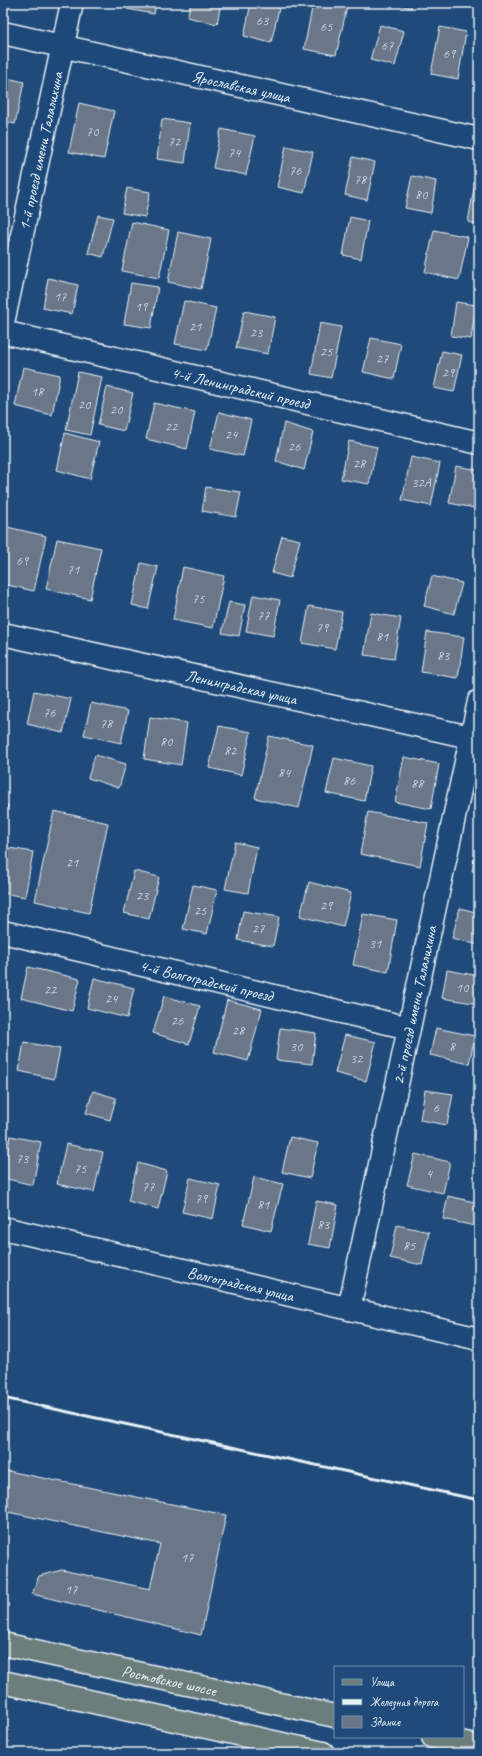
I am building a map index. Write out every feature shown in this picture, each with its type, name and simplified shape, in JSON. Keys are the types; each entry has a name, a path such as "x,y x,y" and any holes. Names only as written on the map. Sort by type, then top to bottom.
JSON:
{"main road":[{"name":"Ростовское шоссе","path":"3,1644 334,1716"},
{"path":"3,1682 323,1753"},
{"path":"438,1738 479,1747"}],"street":[{"name":"1-й проезд имени Талалихина","path":"3,323 72,3"},
{"name":"Ярославская улица","path":"3,34 479,139"},
{"name":"4-й Ленинградский проезд","path":"3,332 479,443"},
{"name":"Ленинградская улица","path":"3,634 475,739"},
{"name":"2-й проезд имени Талалихина","path":"349,1309 409,1028 475,739 479,702"},
{"name":"4-й Волгоградский проезд","path":"3,932 409,1028"},
{"name":"Волгоградская улица","path":"3,1228 479,1339"}],"building":[{"path":"128,3 156,3 154,14 127,9"},
{"path":"191,3 221,3 217,24 187,17"},
{"path":"251,3 280,4 271,43 244,36"},
{"path":"313,3 348,3 336,55 304,49"},
{"path":"390,3 412,3 411,8"},
{"path":"380,25 404,31 395,66 370,60"},
{"path":"440,27 466,32 458,79 431,74"},
{"path":"3,77 24,82 15,124 3,121"},
{"path":"79,103 114,111 104,159 69,152"},
{"path":"162,119 190,123 185,163 157,159"},
{"path":"221,129 255,136 246,175 213,168"},
{"path":"286,146 313,152 304,193 277,187"},
{"path":"353,157 375,162 367,200 345,195"},
{"path":"412,176 436,181 431,213 405,208"},
{"path":"127,188 150,192 145,217 122,213"},
{"path":"474,188 479,189 479,225 468,222"},
{"path":"98,215 113,218 103,257 88,253"},
{"path":"350,217 368,221 361,259 343,255"},
{"path":"132,222 169,230 159,278 122,271"},
{"path":"434,230 468,237 459,280 425,272"},
{"path":"178,232 211,239 201,289 168,282"},
{"path":"48,278 78,285 72,314 43,308"},
{"path":"131,283 158,287 151,328 124,324"},
{"path":"184,301 216,308 207,350 175,344"},
{"path":"456,302 476,305 471,339 451,336"},
{"path":"244,311 275,317 268,354 236,348"},
{"path":"320,323 341,327 331,378 311,374"},
{"path":"371,338 401,344 394,379 363,372"},
{"path":"442,351 462,355 454,392 434,388"},
{"path":"23,367 60,375 52,415 15,406"},
{"path":"78,372 102,377 90,435 66,430"},
{"path":"107,387 133,393 124,431 98,425"},
{"path":"154,403 195,412 187,449 146,439"},
{"path":"219,412 251,420 243,456 210,449"},
{"path":"284,423 313,432 304,470 276,461"},
{"path":"65,433 99,442 90,479 57,470"},
{"path":"349,441 377,447 369,484 341,479"},
{"path":"411,457 440,463 431,506 402,500"},
{"path":"456,466 479,470 479,509 449,503"},
{"path":"206,487 241,492 236,517 202,511"},
{"path":"3,526 46,536 34,591 3,584"},
{"path":"282,536 300,540 290,578 272,573"},
{"path":"57,539 101,548 90,599 46,589"},
{"path":"141,563 158,567 148,609 132,605"},
{"path":"183,567 224,576 213,628 173,620"},
{"path":"432,576 462,583 454,614 424,606"},
{"path":"253,595 280,600 273,636 246,631"},
{"path":"229,602 245,605 239,636 222,633"},
{"path":"309,606 342,612 335,649 302,643"},
{"path":"371,613 401,618 394,659 364,655"},
{"path":"427,632 464,637 458,678 421,672"},
{"path":"34,691 71,699 63,733 27,724"},
{"path":"91,703 128,711 121,743 84,735"},
{"path":"150,717 187,723 181,765 144,759"},
{"path":"219,726 251,732 241,775 209,768"},
{"path":"269,736 313,745 299,808 255,798"},
{"path":"95,755 126,764 119,788 88,778"},
{"path":"404,757 439,764 431,809 395,802"},
{"path":"334,758 371,766 364,801 326,793"},
{"path":"3,804 8,805 3,826"},
{"path":"54,811 108,823 89,913 35,901"},
{"path":"368,812 428,823 420,866 360,854"},
{"path":"235,842 257,847 248,893 225,889"},
{"path":"3,847 33,852 25,897 3,893"},
{"path":"476,848 479,848 479,872 472,871"},
{"path":"134,871 159,877 149,919 124,913"},
{"path":"309,882 351,893 343,927 300,916"},
{"path":"193,885 217,890 207,934 183,929"},
{"path":"460,908 479,913 479,945 452,938"},
{"path":"243,911 279,917 273,946 238,940"},
{"path":"363,914 397,920 388,972 353,965"},
{"path":"28,967 80,979 72,1011 21,998"},
{"path":"447,970 479,976 479,1004 442,998"},
{"path":"94,978 134,988 127,1018 87,1008"},
{"path":"164,996 200,1006 189,1044 153,1033"},
{"path":"227,1000 262,1009 248,1061 214,1052"},
{"path":"280,1028 316,1033 312,1064 276,1060"},
{"path":"436,1028 475,1036 469,1064 430,1055"},
{"path":"345,1035 376,1042 366,1081 335,1073"},
{"path":"24,1042 60,1049 54,1079 19,1071"},
{"path":"425,1090 453,1094 447,1125 420,1120"},
{"path":"93,1091 116,1098 110,1120 86,1113"},
{"path":"10,1136 41,1142 33,1185 3,1178"},
{"path":"290,1137 318,1143 310,1178 282,1172"},
{"path":"66,1144 103,1152 94,1192 57,1184"},
{"path":"415,1154 450,1162 443,1193 407,1185"},
{"path":"138,1163 167,1171 158,1209 128,1201"},
{"path":"254,1177 283,1184 271,1231 243,1224"},
{"path":"190,1178 220,1185 213,1219 182,1212"},
{"path":"448,1196 479,1203 479,1227 443,1219"},
{"path":"316,1201 338,1205 330,1248 308,1244"},
{"path":"397,1225 429,1232 422,1265 390,1258"},
{"path":"3,1470 226,1515 201,1635 32,1594 39,1576 62,1570 150,1589 160,1544 3,1511"}],"railway":[{"path":"3,1398 479,1500"}]}
